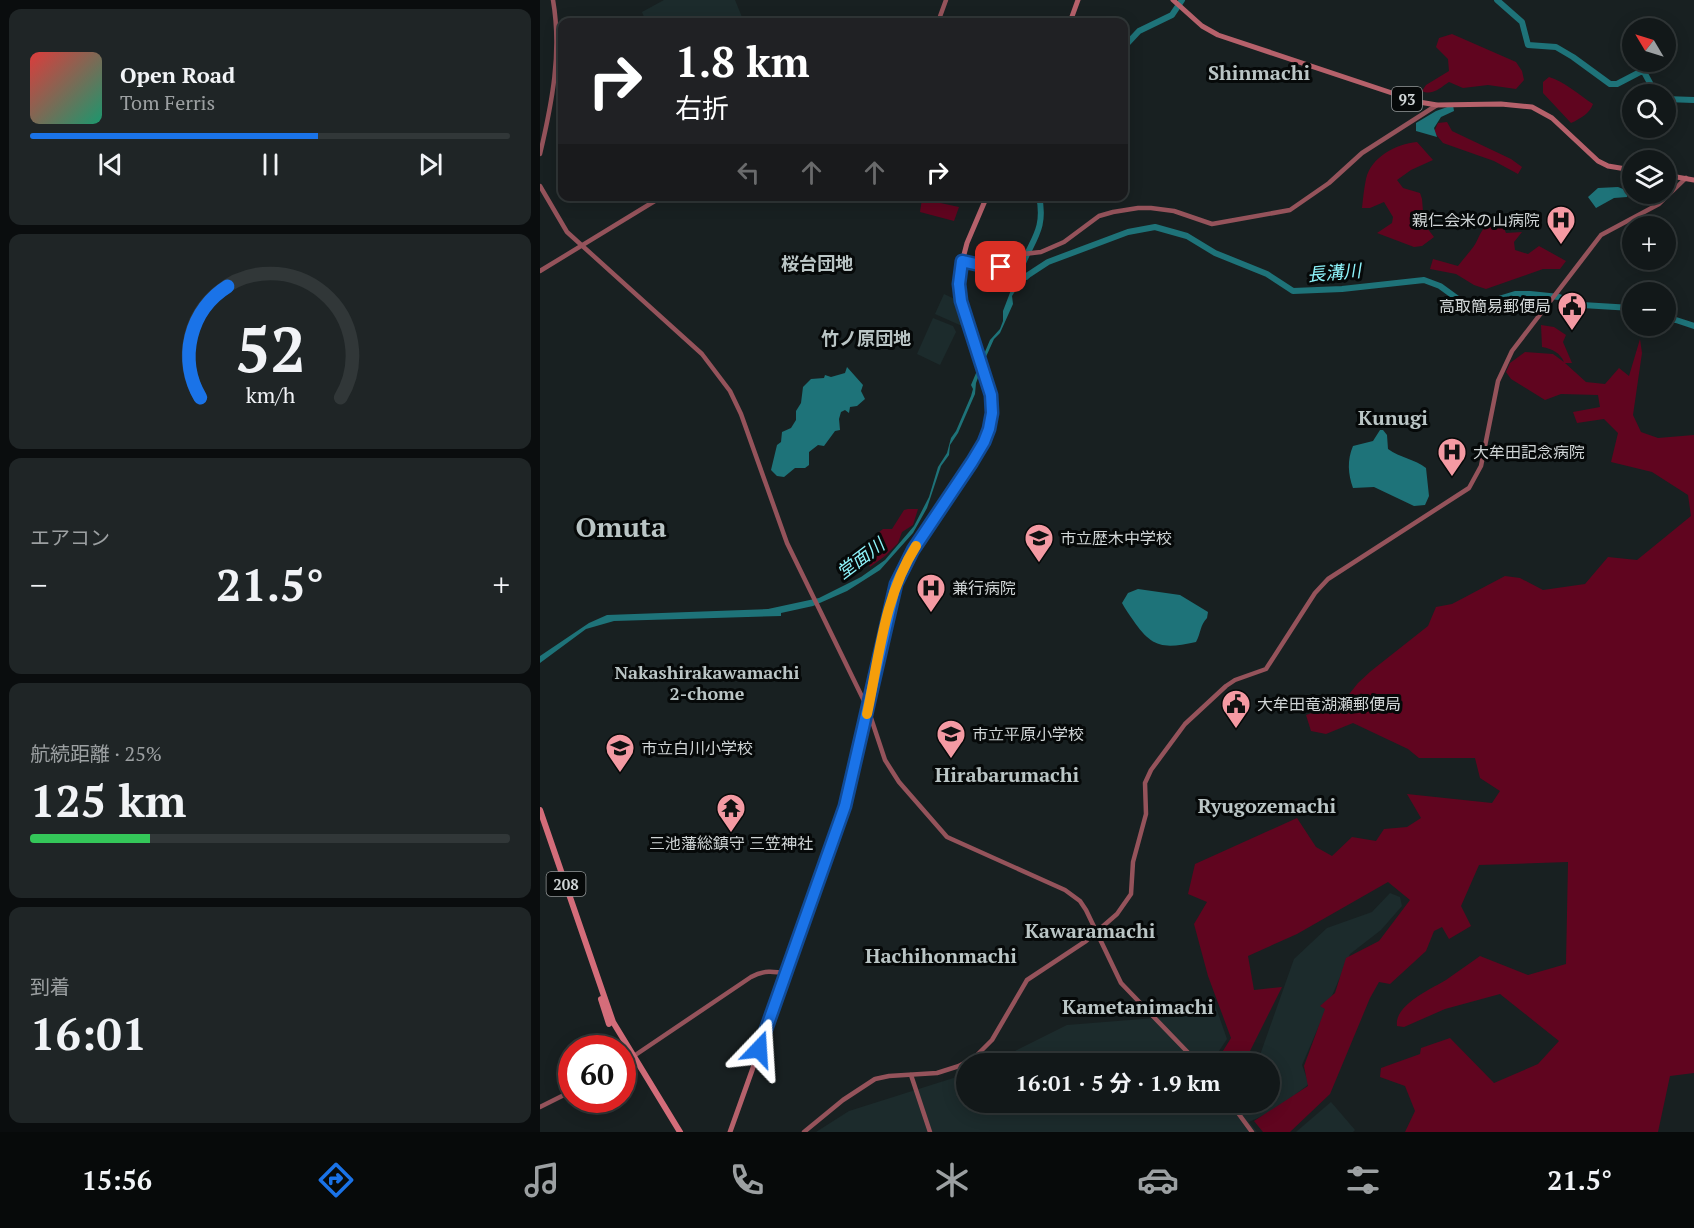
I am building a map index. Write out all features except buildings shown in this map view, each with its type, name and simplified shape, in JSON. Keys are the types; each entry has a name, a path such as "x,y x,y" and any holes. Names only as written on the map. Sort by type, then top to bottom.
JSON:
{"highway":[{"name":"208","path":"540,810 591,959 609,1024 617,1035"},
{"name":"208","path":"636,1064 675,1132"},
{"name":"208","path":"636,1064 680,1132"}],"main road":[{"path":"1071,18 1078,0"},
{"name":"93","path":"1177,3 1202,26 1218,35 1405,98 1437,105 1502,104 1532,107 1552,118 1598,161 1608,166 1622,168"},
{"path":"1676,177 1694,180"},
{"path":"730,1132 837,833 868,709 891,601 902,571 913,550 984,442 989,429 992,413 991,395 961,301 959,284 967,243 985,201"}],"street":[{"path":"540,153 552,100 556,69 556,23 553,0"},
{"path":"939,18 946,0"},
{"path":"962,261 998,268 1011,256 1041,252 1064,242 1099,216 1138,208 1177,212 1212,224 1290,210 1329,183 1362,153 1437,105"},
{"path":"804,1132 868,1083 882,1077 946,1071 975,1058 992,1040 1027,980 1097,933 1124,908 1131,894 1133,862 1146,814 1145,783 1151,770 1181,729 1230,683 1266,669 1315,593 1328,579 1469,488 1481,466 1498,381 1512,351 1601,235 1659,204 1686,178"},
{"path":"540,186 567,232 690,343 724,382 741,414 779,525 868,709 890,770 910,797 940,831 951,839 1070,894 1083,904 1121,983 1188,1053"},
{"path":"540,271 655,201"},
{"path":"636,1057 751,976 759,972 771,971 787,974"},
{"path":"911,1075 930,1132"},
{"path":"540,1107 558,1098"},
{"path":"1238,1113 1252,1132"}],"shaded area":[{"path":"664,0 735,0 742,18 644,18 642,12"},
{"path":"1452,34 1516,62 1522,71 1524,80 1516,89 1488,85 1463,88 1449,82 1433,92 1422,91 1426,85 1449,71 1448,59 1436,47 1439,38"},
{"path":"1549,77 1566,85 1593,104 1590,110 1571,123 1543,93 1543,82"},
{"path":"1447,122 1452,131 1511,159 1522,167 1518,174 1494,161 1443,143 1434,132 1438,123"},
{"path":"1417,142 1433,160 1411,170 1397,180 1403,188 1420,193 1424,224 1434,237 1422,246 1414,247 1377,233 1392,223 1393,217 1384,202 1370,208 1362,208 1366,179 1373,164 1393,149"},
{"path":"922,201 959,207 954,221 920,212"},
{"path":"1492,223 1503,226 1506,233 1522,232 1514,242 1515,250 1528,254 1539,246 1566,261 1560,269 1543,269 1486,289 1456,274 1430,269 1433,259 1458,266 1483,230"},
{"path":"944,294 957,300 962,326 935,314"},
{"path":"933,318 953,326 956,332 940,365 917,354"},
{"path":"1541,325 1554,327 1566,335 1563,342 1572,363 1565,363 1586,382 1605,384 1619,368 1629,376 1640,339 1642,353 1633,415 1641,432 1658,438 1694,435 1694,1073 1670,1076 1658,1132 1405,1132 1415,1111 1405,1086 1380,1077 1381,1068 1420,1054 1421,1048 1450,1038 1494,1083 1538,1064 1559,1041 1500,994 1445,1009 1404,1027 1397,1026 1401,1011 1415,998 1480,956 1528,975 1566,964 1568,862 1479,865 1461,906 1471,926 1449,939 1442,927 1434,931 1426,951 1390,984 1379,982 1370,998 1330,1094 1290,1132 1263,1132 1254,1121 1266,1113 1280,1113 1280,1104 1308,1086 1304,1066 1325,1009 1320,1006 1335,993 1346,958 1379,941 1410,900 1388,882 1297,934 1248,956 1254,990 1282,987 1249,1053 1222,1053 1231,1038 1208,976 1194,924 1207,902 1188,894 1195,864 1297,818 1316,847 1332,856 1352,837 1376,841 1384,829 1407,827 1421,818 1407,794 1492,803 1500,791 1480,778 1475,758 1419,758 1408,749 1353,723 1326,734 1311,731 1306,715 1342,703 1371,671 1428,626 1436,607 1452,604 1505,576 1520,578 1543,590 1585,584 1608,557 1637,560 1691,516 1688,495 1652,472 1611,462 1618,433 1604,419 1577,423 1573,412 1600,407 1598,395 1561,394 1545,400 1511,379 1506,372 1510,363 1525,352 1553,354 1564,362 1556,352 1542,347"},
{"path":"918,509 913,525 902,532 898,543 870,567 867,560 878,533 883,529 892,529 904,510"},
{"path":"1390,893 1400,897 1402,906 1381,930 1350,954 1302,1065 1309,1084 1280,1107 1280,1053 1261,1053 1294,959 1327,928 1372,912"},
{"path":"1213,999 1227,1039 1218,1053 1011,1053 1067,1025 1180,1016 1194,1005"},
{"path":"956,1077 956,1113 1268,1113 1249,1122 1257,1132 816,1132 849,1111"},
{"path":"1331,1102 1355,1130 1353,1132 1296,1132"}],"water":[{"path":"1453,105 1454,111 1441,117 1434,128 1437,137 1416,131 1416,123 1436,111"},
{"path":"1618,187 1622,189 1622,197 1614,198 1596,208 1588,197 1598,188"},
{"path":"1028,275 1030,277 1027,280 1023,279 1012,296 1013,304 985,359 976,383 975,394 958,433 950,445 949,455 941,466 927,508 913,533 880,570 847,591 813,606 781,613 781,616 614,621 586,629 540,663 540,656 589,623 607,615 768,609 819,598 861,577 885,560 914,526 929,497 938,467 947,453 951,438 971,396 973,389 971,385 990,340 1000,329 1003,311 1011,290 1016,287 1019,279"},
{"path":"847,367 863,385 861,391 865,399 857,406 850,407 849,413 845,410 841,412 840,430 835,431 824,446 818,445 809,452 809,465 805,468 795,468 784,477 777,476 771,470 777,445 781,442 782,432 791,428 796,420 796,411 801,403 803,387 811,379 845,373"},
{"path":"1380,430 1387,435 1388,449 1426,468 1429,496 1425,505 1414,506 1374,487 1353,488 1349,467 1353,446 1373,441"},
{"path":"1138,589 1180,595 1208,612 1196,642 1167,645 1159,644 1146,636 1122,603 1128,593"}],"waterway":[{"name":"堂面川","path":"1128,43 1139,31 1172,15 1182,0"},
{"name":"堂面川","path":"1497,0 1522,22 1528,45 1556,47 1610,84 1617,84 1640,72 1644,72 1650,84"},
{"name":"堂面川","path":"1676,99 1694,100"},
{"name":"堂面川","path":"1018,286 1021,268 1037,234 1041,218 1040,201"},
{"name":"長溝川","path":"1022,279 1048,262 1128,232 1155,227 1187,236 1215,253 1267,274 1293,291 1342,289 1424,280 1440,286 1462,302 1492,301 1515,294 1530,294 1559,297 1582,305 1622,307"},
{"name":"長溝川","path":"1676,320 1694,326"}],"slow traffic":[{"path":"867,714 891,601 896,584 916,546"}],"place":[{"name":"親仁会米の山病院","path":"1561,246"},
{"name":"高取簡易郵便局","path":"1572,332"},
{"name":"大牟田記念病院","path":"1452,478"},
{"name":"市立歴木中学校","path":"1039,564"},
{"name":"兼行病院","path":"931,614"},
{"name":"大牟田竜湖瀬郵便局","path":"1236,730"},
{"name":"市立平原小学校","path":"951,760"},
{"name":"市立白川小学校","path":"620,774"},
{"name":"三池藩総鎮守 三笠神社","path":"731,834"}],"district":[{"name":"Shinmachi","path":"1259,72"},
{"name":"桜台団地","path":"817,263"},
{"name":"竹ノ原団地","path":"866,338"},
{"name":"Kunugi","path":"1393,417"},
{"name":"Omuta","path":"621,526"},
{"name":"Nakashirakawamachi 2-chome","path":"707,682"},
{"name":"Hirabarumachi","path":"1007,774"},
{"name":"Ryugozemachi","path":"1267,805"},
{"name":"Kawaramachi","path":"1090,930"},
{"name":"Hachihonmachi","path":"941,955"},
{"name":"Kametanimachi","path":"1138,1006"}],"route":[{"path":"759,1049 845,806 896,584 913,550 972,462 989,429 992,413 991,395 966,323 961,301 959,284 962,261 993,268 1001,267"}]}
